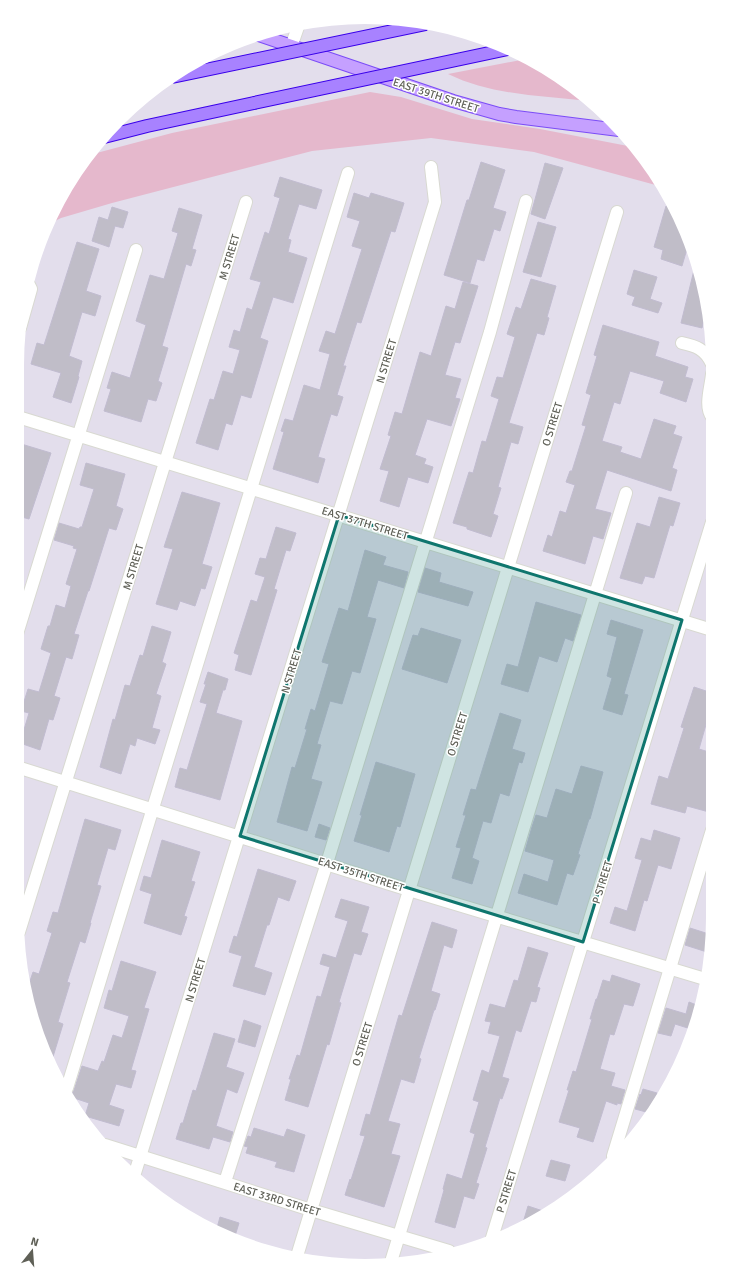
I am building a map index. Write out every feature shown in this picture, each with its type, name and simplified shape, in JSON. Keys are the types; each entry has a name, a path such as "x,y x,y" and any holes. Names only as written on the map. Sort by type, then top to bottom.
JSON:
{"highway":[{"path":"190,73 409,27"},
{"path":"114,135 254,103 498,51"}],"main road":[{"name":"EAST 39TH STREET","path":"268,38 453,101 499,114 532,120 611,129"}],"street":[{"path":"291,46 296,31"},
{"name":"N STREET","path":"136,1170 436,202 431,167"},
{"path":"68,1085 348,173"},
{"path":"225,1182 327,863 490,332 526,201"},
{"name":"M STREET","path":"24,916 246,202"},
{"name":"O STREET","path":"298,1252 617,212"},
{"path":"24,612 136,250"},
{"path":"682,342 698,347 706,355"},
{"name":"EAST 37TH STREET","path":"24,419 706,628"},
{"path":"392,1258 626,493"},
{"name":"P STREET","path":"493,1234 706,542"},
{"name":"EAST 35TH STREET","path":"24,770 327,863 409,890 700,978"},
{"path":"615,1149 706,850"},
{"name":"EAST 33RD STREET","path":"113,1148 311,1210 443,1249"}],"highlighted area":[{"path":"339,515 682,620 583,942 240,836"}],"shaded area":[{"path":"519,60 554,81 580,100 517,94 464,81 448,74"},
{"path":"370,92 401,97 472,119 540,129 626,146 636,157 654,185 534,152 431,138 312,151 112,203 56,220 81,176 98,153 172,133"}],"building":[{"path":"481,162 505,170 493,208 506,212 500,231 494,229 484,261 477,259 470,283 444,275 467,200 469,200"},
{"path":"545,163 563,168 545,219 531,214"},
{"path":"280,177 322,190 316,209 299,204 288,239 291,240 288,252 307,258 293,303 273,297 260,338 268,341 251,398 241,395 232,425 226,423 218,450 196,443 210,399 214,400 223,371 233,374 240,350 229,347 234,330 240,332 247,308 252,310 261,282 250,279 265,232 269,234 280,198 274,196"},
{"path":"354,193 369,198 371,193 404,203 395,232 391,231 361,323 357,322 343,366 346,366 337,395 343,397 337,416 331,414 318,457 325,459 318,483 273,469 284,432 281,431 285,419 293,421 304,385 320,390 330,354 319,351 326,331 335,334 362,249 352,246 360,221 347,217"},
{"path":"666,206 686,251 682,266 661,259 663,250 654,247"},
{"path":"112,207 128,212 123,228 115,226 109,247 92,241 99,217 108,220"},
{"path":"179,208 202,215 192,249 196,250 191,266 186,264 162,346 168,348 158,381 162,383 156,401 148,399 141,422 104,411 111,389 107,388 112,372 130,378 146,325 136,321 150,275 164,279 178,233 172,231"},
{"path":"538,222 556,227 541,277 523,272"},
{"path":"77,242 99,249 86,291 101,296 95,316 82,312 69,356 82,361 71,403 53,397 61,373 31,364 37,343 44,345"},
{"path":"634,270 657,277 650,299 662,303 658,313 632,305 635,297 627,294"},
{"path":"693,274 703,320 702,328 681,323"},
{"path":"531,279 556,286 547,317 549,318 544,335 537,333 509,423 523,427 518,444 511,442 498,487 501,488 493,514 498,516 491,537 453,523 469,472 473,473 482,441 486,442 499,399 491,396 497,377 503,378 515,337 507,334 516,307 521,309"},
{"path":"463,282 478,286 460,343 455,342 445,375 461,379 455,398 460,399 451,426 427,419 415,455 426,459 424,464 433,467 428,483 408,477 399,507 380,501 389,471 380,469 391,436 388,435 395,412 402,414 420,352 431,356 446,306 455,309"},
{"path":"603,325 659,342 655,356 688,367 685,377 693,379 686,402 660,393 664,381 630,371 620,404 614,402 602,441 622,447 620,452 641,459 654,419 676,426 673,434 682,437 672,468 677,470 671,491 607,470 595,509 611,513 603,539 593,536 585,564 543,551 548,535 552,537 560,511 566,513 575,485 566,482 570,471 572,471 586,426 582,425 591,395 586,393 597,356 594,355"},
{"path":"24,445 51,453 29,519 24,518"},
{"path":"86,463 125,474 116,506 123,509 116,530 109,528 74,634 79,635 72,659 66,657 54,696 60,698 53,720 49,719 40,750 24,744 24,730 29,713 24,712 24,702 28,689 39,692 51,653 41,649 56,605 65,608 71,586 66,584 77,549 73,548 74,546 54,540 59,523 79,529 82,527 94,489 80,485"},
{"path":"182,492 220,503 202,564 212,567 205,589 201,588 195,606 180,601 177,610 156,604 173,549 164,547"},
{"path":"659,497 680,503 673,526 670,525 654,578 645,576 642,584 620,578 637,523 650,527"},
{"path":"276,527 296,533 290,551 286,550 274,589 277,590 251,675 235,670 239,655 234,653 251,600 257,602 265,577 255,574 260,558 266,559"},
{"path":"365,550 386,557 383,565 408,572 404,588 378,580 367,617 376,619 360,673 352,671 342,704 330,701 317,744 321,745 311,779 322,782 307,831 277,822 292,767 295,768 307,729 305,729 311,709 315,711 329,664 322,662 339,608 348,611"},
{"path":"425,568 441,573 439,582 473,592 468,606 418,592"},
{"path":"536,602 581,615 573,641 565,638 557,662 539,656 528,692 501,684 507,664 518,667"},
{"path":"611,620 643,630 624,694 628,695 622,715 603,709 612,678 607,676 617,637 607,634"},
{"path":"152,626 171,632 162,662 166,664 156,694 161,696 152,728 160,730 155,744 137,738 135,746 130,744 121,774 100,767 113,719 115,720 125,685 130,686 140,655 143,656"},
{"path":"421,628 461,640 447,683 402,669 413,635 418,636"},
{"path":"208,672 228,679 216,713 242,721 220,800 175,787 180,768 187,770 207,704 200,702"},
{"path":"694,687 706,691 706,724 699,749 706,751 706,811 687,806 685,813 651,804 659,776 668,779 684,728 681,727"},
{"path":"500,713 521,720 512,749 525,753 522,763 519,762 509,796 500,793 491,823 483,821 472,858 479,861 472,884 452,878 461,848 456,847 466,815 463,815 471,789 476,790"},
{"path":"376,762 415,774 400,827 397,826 389,852 354,841"},
{"path":"581,766 603,772 573,875 567,873 557,905 518,893 524,874 548,882 554,860 525,851 536,815 547,818 556,789 572,794"},
{"path":"85,819 121,830 115,850 108,848 97,885 101,886 85,943 80,941 67,982 70,983 58,1022 63,1024 53,1056 42,1028 30,980 33,972 39,974 52,933 47,931 53,912 58,913"},
{"path":"319,824 330,828 326,840 315,837"},
{"path":"654,830 680,838 671,869 658,865 647,901 644,900 635,931 610,923 615,907 627,911 642,860 635,858 641,838 651,841"},
{"path":"162,840 200,852 191,881 195,882 184,916 187,917 181,935 144,923 152,894 140,890 144,876 151,878"},
{"path":"258,869 296,881 289,901 278,897 269,925 267,925 254,967 272,973 265,995 233,986 242,956 229,952 234,936 237,937"},
{"path":"341,899 369,907 361,932 368,934 361,955 354,953 339,1002 341,1003 329,1045 327,1044 308,1107 285,1100 291,1079 289,1079 297,1055 300,1056 317,996 321,997 330,967 320,964 323,954 336,958 348,921 335,917"},
{"path":"432,922 457,930 452,948 444,945 431,991 440,994 419,1058 421,1059 414,1083 401,1079 388,1121 400,1124 391,1154 400,1156 384,1207 345,1195 365,1136 360,1135 366,1114 370,1115 399,1015 402,1016"},
{"path":"690,928 705,933 704,951 685,945"},
{"path":"528,947 548,953 537,987 540,988 536,1002 531,1001 521,1032 516,1030 502,1077 509,1079 502,1099 500,1098 485,1147 487,1148 476,1183 479,1184 474,1199 464,1196 455,1228 435,1222 447,1174 462,1179 475,1134 470,1132 479,1102 473,1100 482,1070 489,1073 500,1036 488,1033 491,1022 485,1021 490,1004 505,1008 514,980 518,981"},
{"path":"121,961 156,972 144,1008 149,1009 131,1070 136,1071 131,1088 116,1084 109,1105 124,1110 119,1126 88,1117 86,1114 89,1103 76,1099 73,1093 82,1066 98,1071 102,1061 104,1062 113,1035 122,1038 129,1016 104,1008 109,990 112,991"},
{"path":"612,975 640,984 633,1006 624,1004 614,1035 610,1034 600,1069 615,1073 611,1086 625,1090 621,1104 617,1103 617,1105 606,1101 593,1142 577,1137 580,1128 559,1122 573,1071 576,1072 592,1019 590,1019 596,999 603,980 610,982"},
{"path":"689,1002 694,1004 688,1028 675,1024 671,1036 658,1033 666,1008 686,1014"},
{"path":"244,1020 261,1026 255,1047 238,1042"},
{"path":"214,1033 235,1039 226,1067 244,1073 237,1093 227,1089 216,1126 233,1132 230,1142 213,1137 209,1149 176,1139 181,1123 183,1123 193,1090 196,1091"},
{"path":"643,1089 657,1093 646,1112 635,1109 640,1094 641,1095"},
{"path":"254,1128 284,1137 287,1129 305,1135 294,1172 275,1167 277,1162 246,1153 248,1147 244,1146 248,1136 251,1137"},
{"path":"551,1160 570,1165 565,1181 546,1176"},
{"path":"528,1206 541,1210 536,1213 524,1220"},
{"path":"220,1217 239,1223 236,1233 218,1226"}]}
